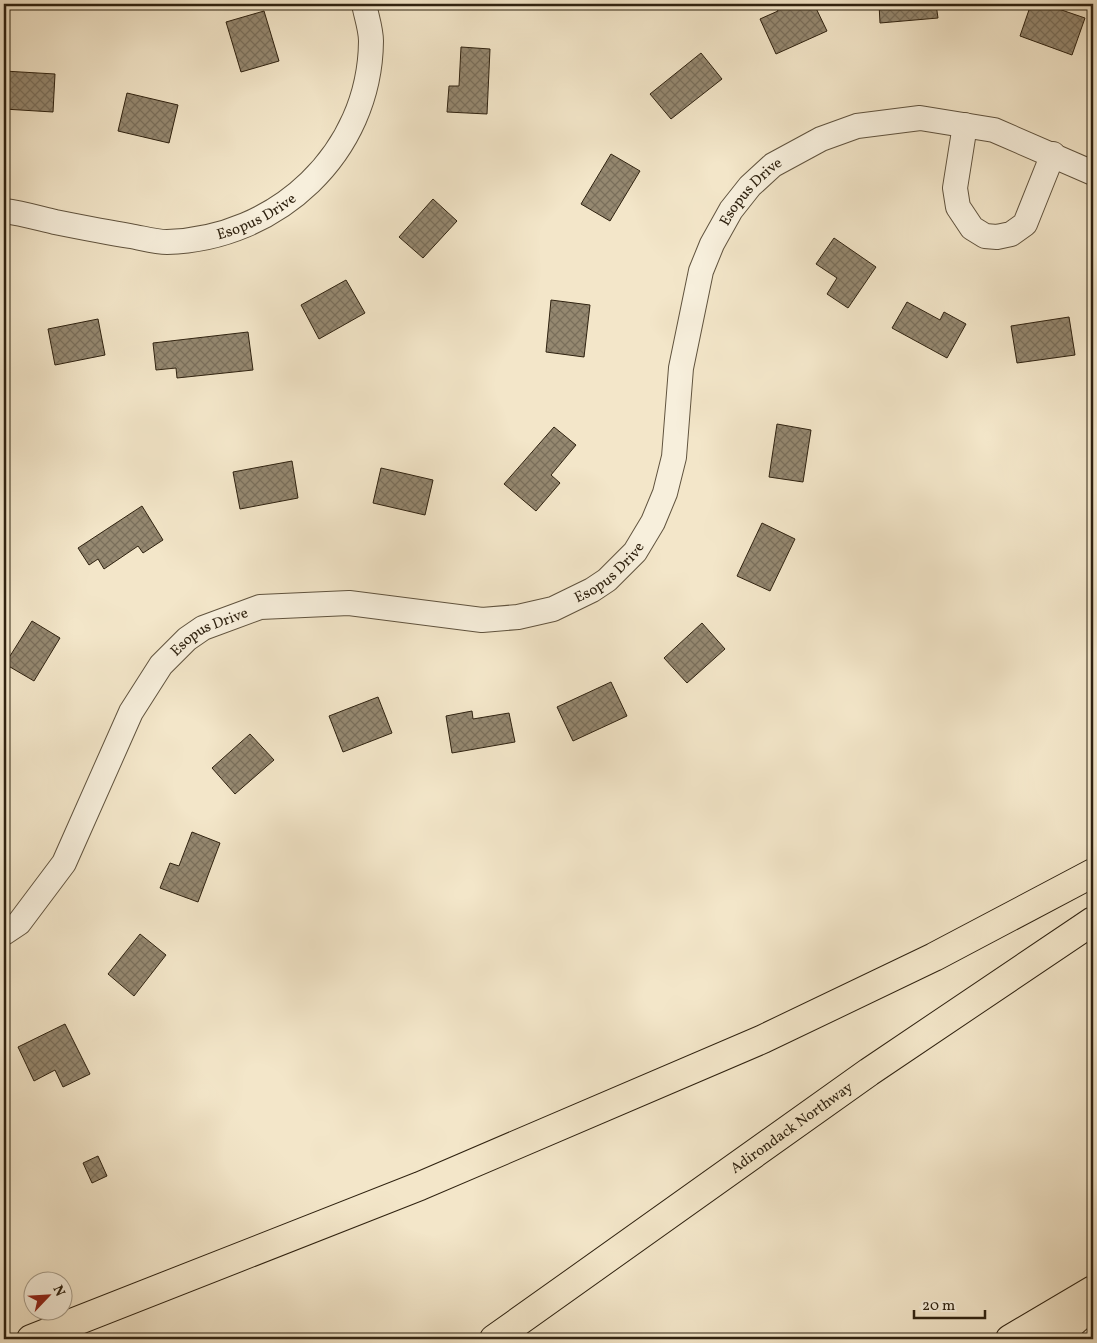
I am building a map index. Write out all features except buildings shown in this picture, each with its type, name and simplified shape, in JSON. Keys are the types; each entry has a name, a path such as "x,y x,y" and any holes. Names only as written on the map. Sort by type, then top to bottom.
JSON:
{"highway":[{"path":"31,1339 420,1186 763,1039 934,957 1093,873"},
{"name":"Adirondack Northway","path":"494,1339 869,1072 1093,921"},
{"path":"1010,1339 1093,1290"},
{"path":"1054,1339 1093,1304"}],"street":[{"name":"Esopus Drive","path":"4,211 87,229 165,242 199,240 224,233 259,219 289,202 316,178 342,145 363,97 369,69 371,39 364,4"},
{"name":"Esopus Drive","path":"4,933 19,923 64,863 132,712 161,665 187,639 203,628 260,607 350,602 482,620 518,617 553,609 592,590 607,580 635,552 653,522 666,493 674,456 680,368 701,271 712,244 735,204 750,186 774,165 821,139 857,126 920,118 994,130 1093,173"},
{"path":"965,126 955,188 958,207 972,228 985,236 997,237 1011,234 1025,224 1053,154"}]}
